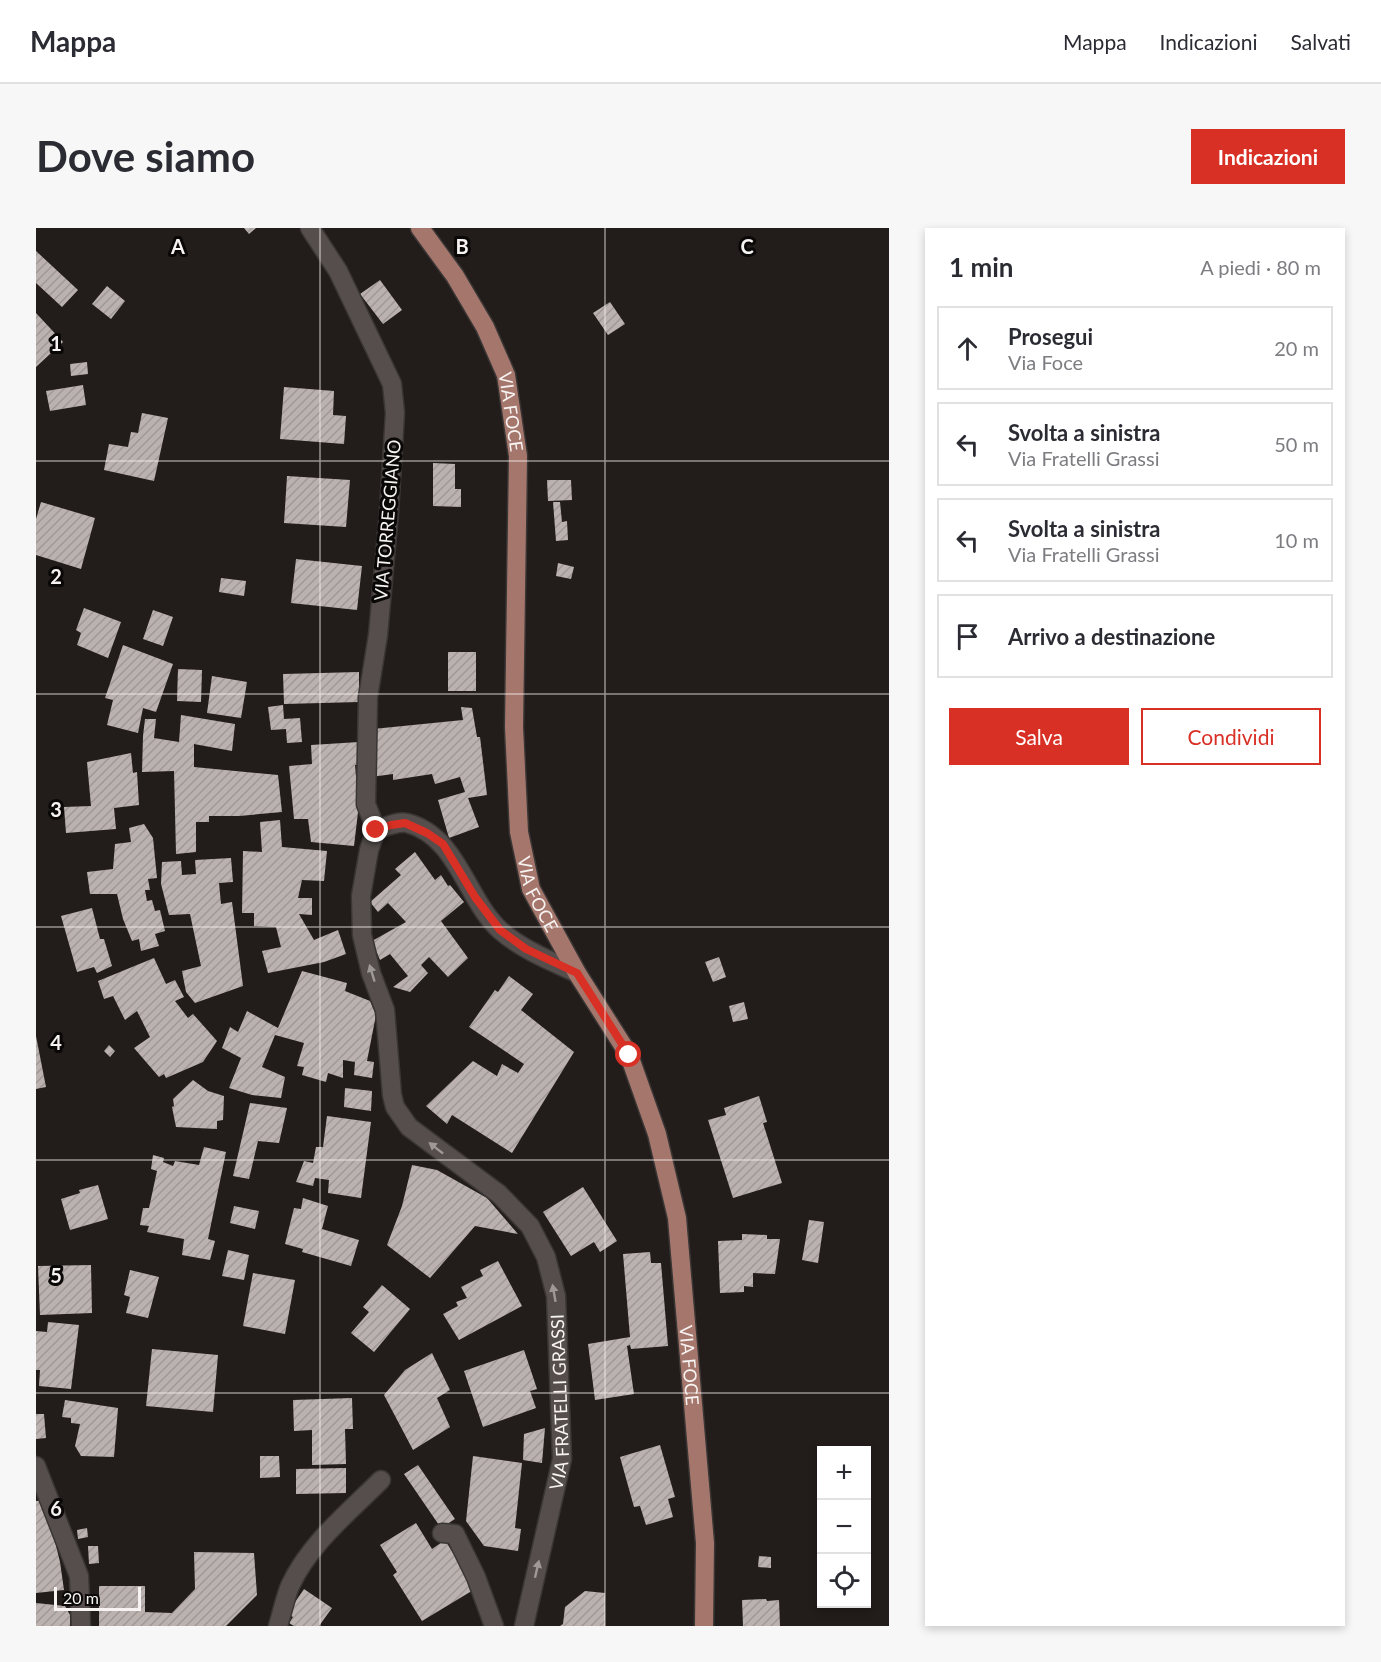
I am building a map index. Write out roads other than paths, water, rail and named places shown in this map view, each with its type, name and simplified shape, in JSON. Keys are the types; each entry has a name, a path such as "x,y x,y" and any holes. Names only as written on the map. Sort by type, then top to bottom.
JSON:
{"main road":[{"name":"VIA FOCE","path":"420,228 455,276 485,327 506,375 518,456 514,726 519,832 531,890 577,973 629,1055 657,1134 677,1218 705,1543 704,1626"}],"street":[{"name":"VIA TORREGGIANO","path":"309,228 338,271 392,384 396,413 378,635 368,697 366,804 376,830"},
{"path":"376,830 405,823 427,833 443,844 475,897 500,930 526,949 577,973"},
{"name":"VIA FRATELLI GRASSI","path":"376,830 369,850 362,896 362,935 371,973 385,1010 395,1107 409,1127 500,1194 530,1226 546,1257 556,1296 562,1459 524,1626"},
{"path":"36,1466 79,1576 81,1626"},
{"path":"278,1626 290,1586 306,1559 381,1480"},
{"path":"442,1533 455,1534 476,1577 494,1626"}]}
